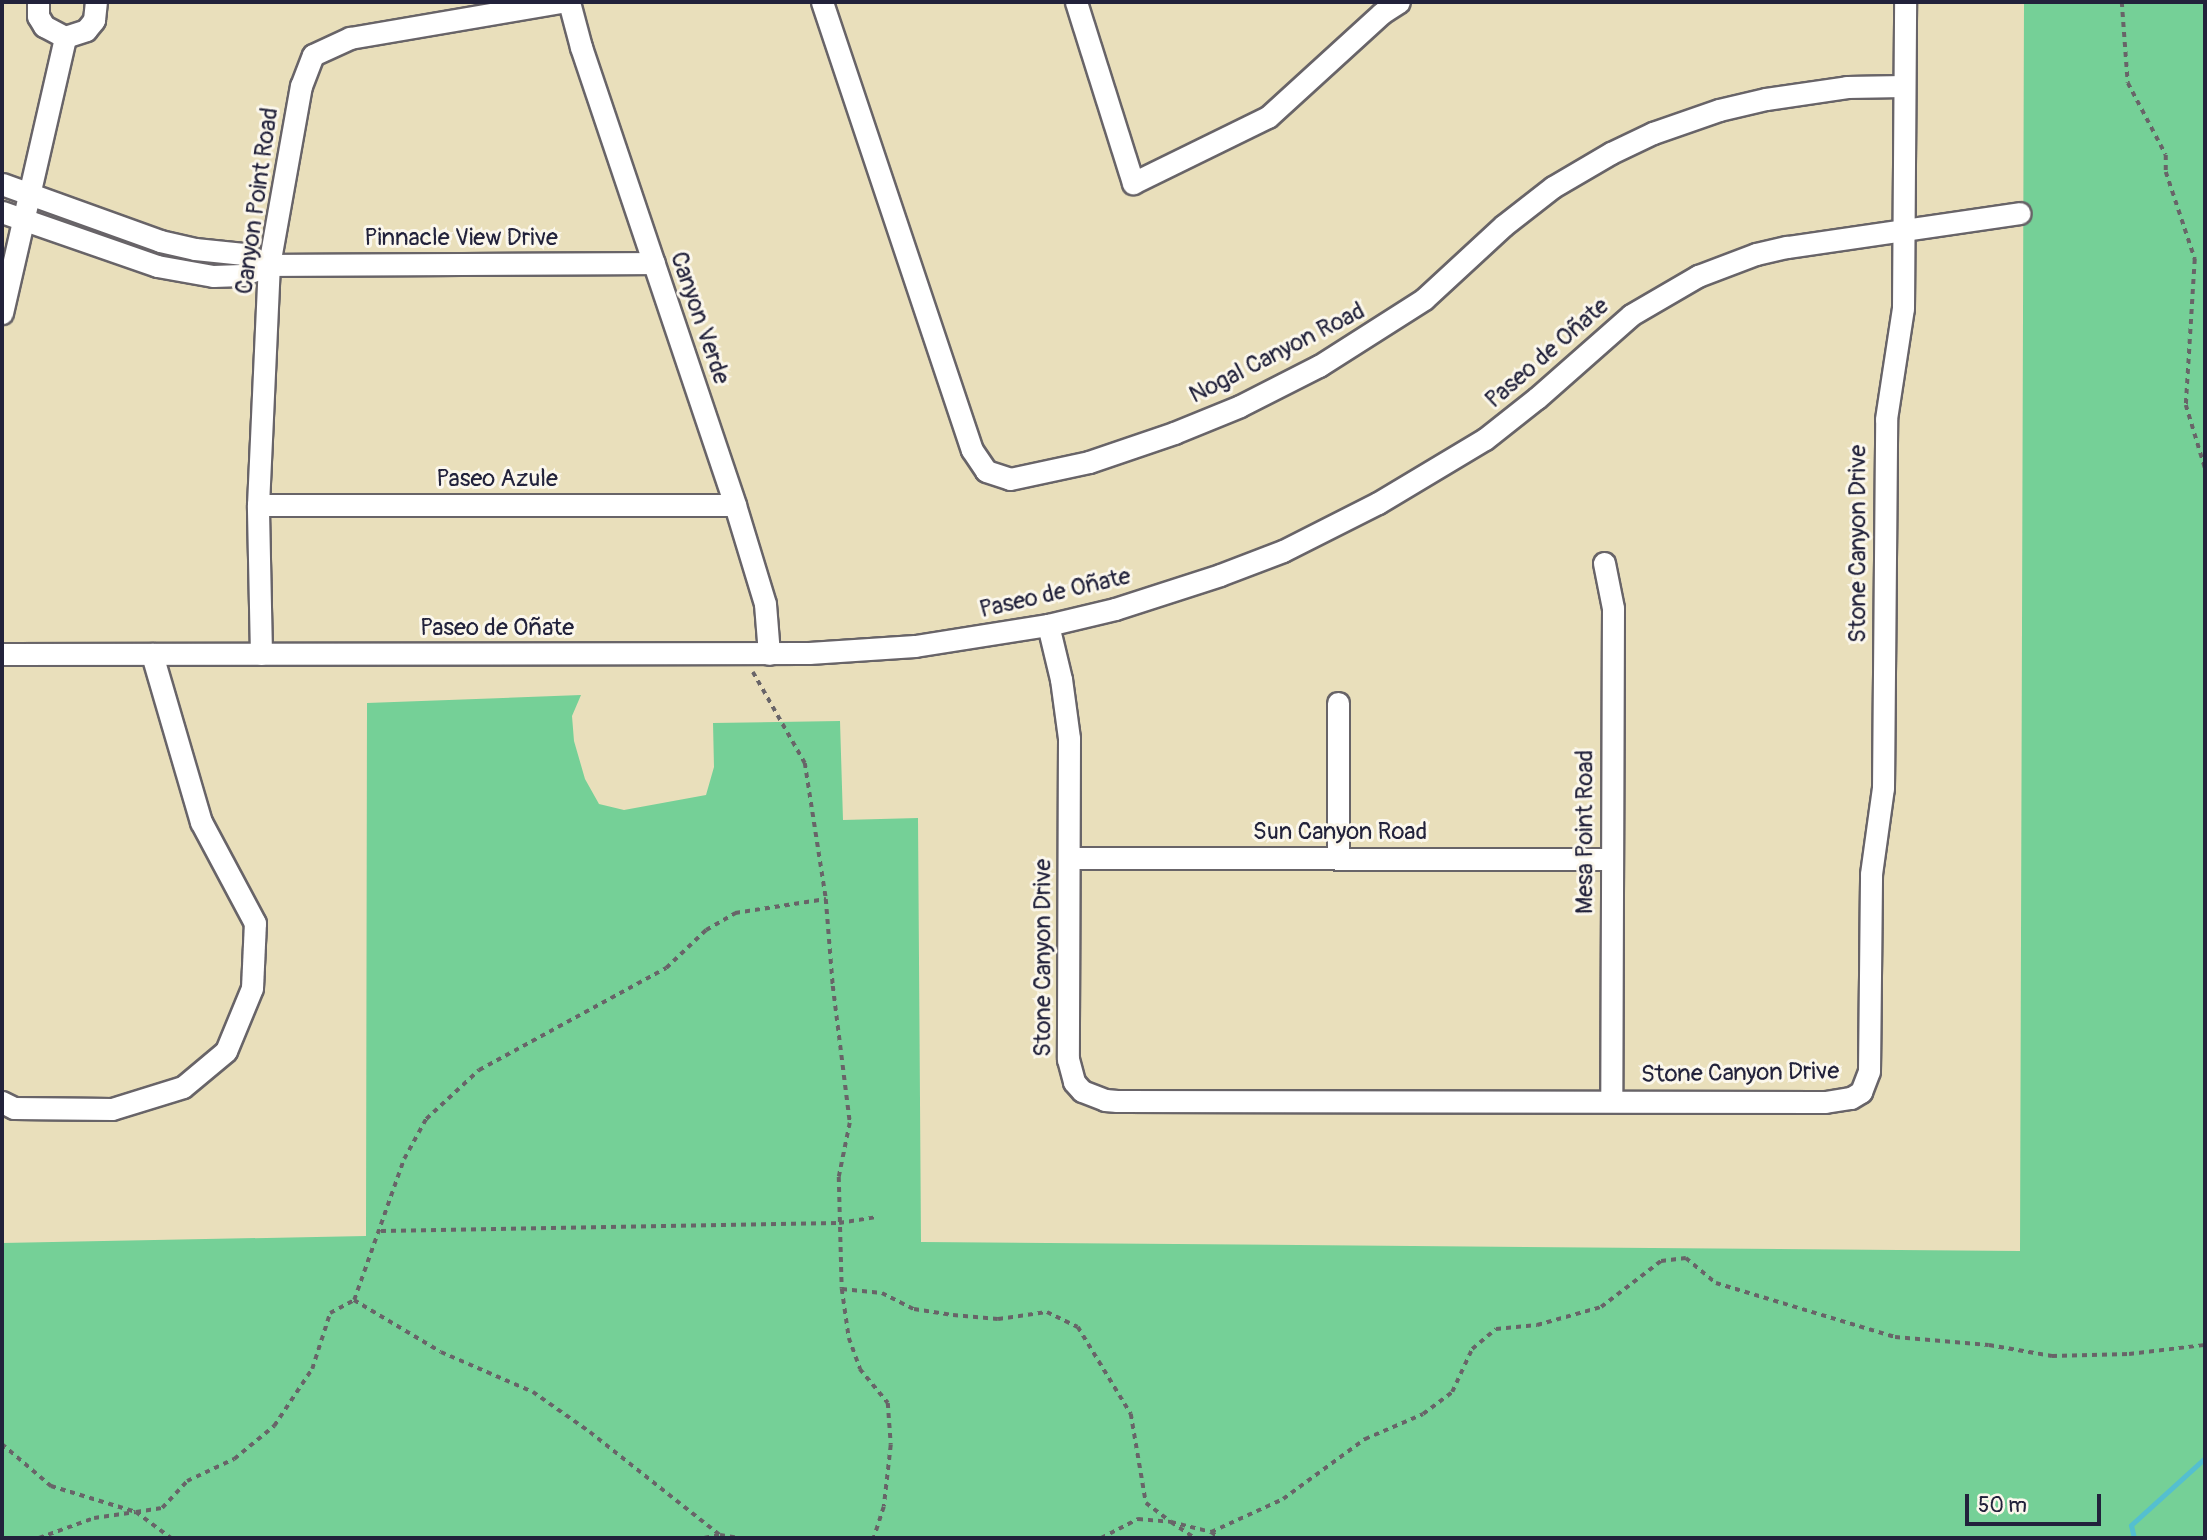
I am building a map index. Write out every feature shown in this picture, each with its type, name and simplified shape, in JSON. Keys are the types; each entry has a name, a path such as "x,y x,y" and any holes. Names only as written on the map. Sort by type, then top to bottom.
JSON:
{"street":[{"path":"38,2 38,16 44,26 65,37 86,30 94,20 96,2"},
{"name":"Canyon Point Road","path":"261,653 258,505 269,265 301,86 313,55 350,38 561,2"},
{"name":"Canyon Verde","path":"569,2 581,47 735,505 765,604 769,654"},
{"name":"Nogal Canyon Road","path":"822,2 972,450 986,471 1010,479 1089,462 1165,437 1240,406 1319,366 1424,299 1503,226 1553,187 1591,164 1653,133 1719,110 1766,99 1847,88 1904,86"},
{"path":"1076,2 1133,183 1268,117 1381,13 1399,2"},
{"name":"Stone Canyon Drive","path":"1048,625 1068,729 1068,1059 1074,1082 1092,1096 1117,1101 1825,1102 1851,1098 1861,1092 1866,1082 1870,1055 1871,874 1883,788 1885,435 1902,322 1905,2"},
{"path":"2,313 65,37"},
{"name":"Pinnacle View Drive","path":"2,184 160,241 195,249 244,254 269,265"},
{"name":"Pinnacle View Drive","path":"2,212 184,272 226,276 269,265 654,262"},
{"name":"Paseo de Oñate","path":"2,654 769,654 915,646 1048,625 1139,602 1231,571 1294,545 1378,503 1485,439 1537,398 1630,315 1698,276 1756,254 1787,247 2020,214"},
{"name":"Paseo Azule","path":"258,505 735,505"},
{"name":"Mesa Point Road","path":"1604,563 1613,608 1611,1101"},
{"path":"2,1102 14,1108 112,1109 183,1087 226,1051 252,988 255,923 201,822 152,654"},
{"path":"1338,703 1338,859"},
{"name":"Sun Canyon Road","path":"1069,859 1611,859"}],"path":[{"path":"2122,2 2128,83 2166,155 2166,172 2194,259 2186,405 2205,467"},
{"path":"746,654 759,687 805,763 825,899 832,986 850,1123 839,1177 842,1289 849,1338 860,1369 888,1403 891,1445 884,1507 874,1538"},
{"path":"39,1538 94,1518 162,1508 187,1481 234,1459 274,1426 312,1369 330,1313 354,1300 404,1159 426,1119 479,1070 666,968 706,930 735,913 825,899"},
{"path":"380,1231 839,1223 875,1217"},
{"path":"1211,1532 1283,1499 1365,1439 1423,1414 1452,1392 1472,1349 1496,1329 1537,1325 1601,1307 1661,1261 1686,1258 1716,1283 1895,1337 1989,1345 2052,1356 2129,1354 2205,1345"},
{"path":"842,1289 882,1293 914,1310 953,1315 998,1319 1047,1312 1078,1327 1131,1414 1146,1503 1195,1538"},
{"path":"354,1300 441,1352 533,1392 671,1494 720,1535"},
{"path":"2,1444 51,1486 136,1512 171,1538"},
{"path":"1101,1538 1138,1519 1171,1522 1211,1532 1220,1538"},
{"path":"704,1538 720,1535 738,1538"}],"green space":[{"path":"2024,2 2205,2 2205,1538 2,1538 2,1243 366,1236 367,703 581,695 572,716 574,741 585,779 599,804 624,810 706,795 714,767 713,723 840,721 843,820 918,818 921,1242 2020,1251"}],"waterway":[{"path":"2134,1538 2131,1525 2205,1458"}]}
